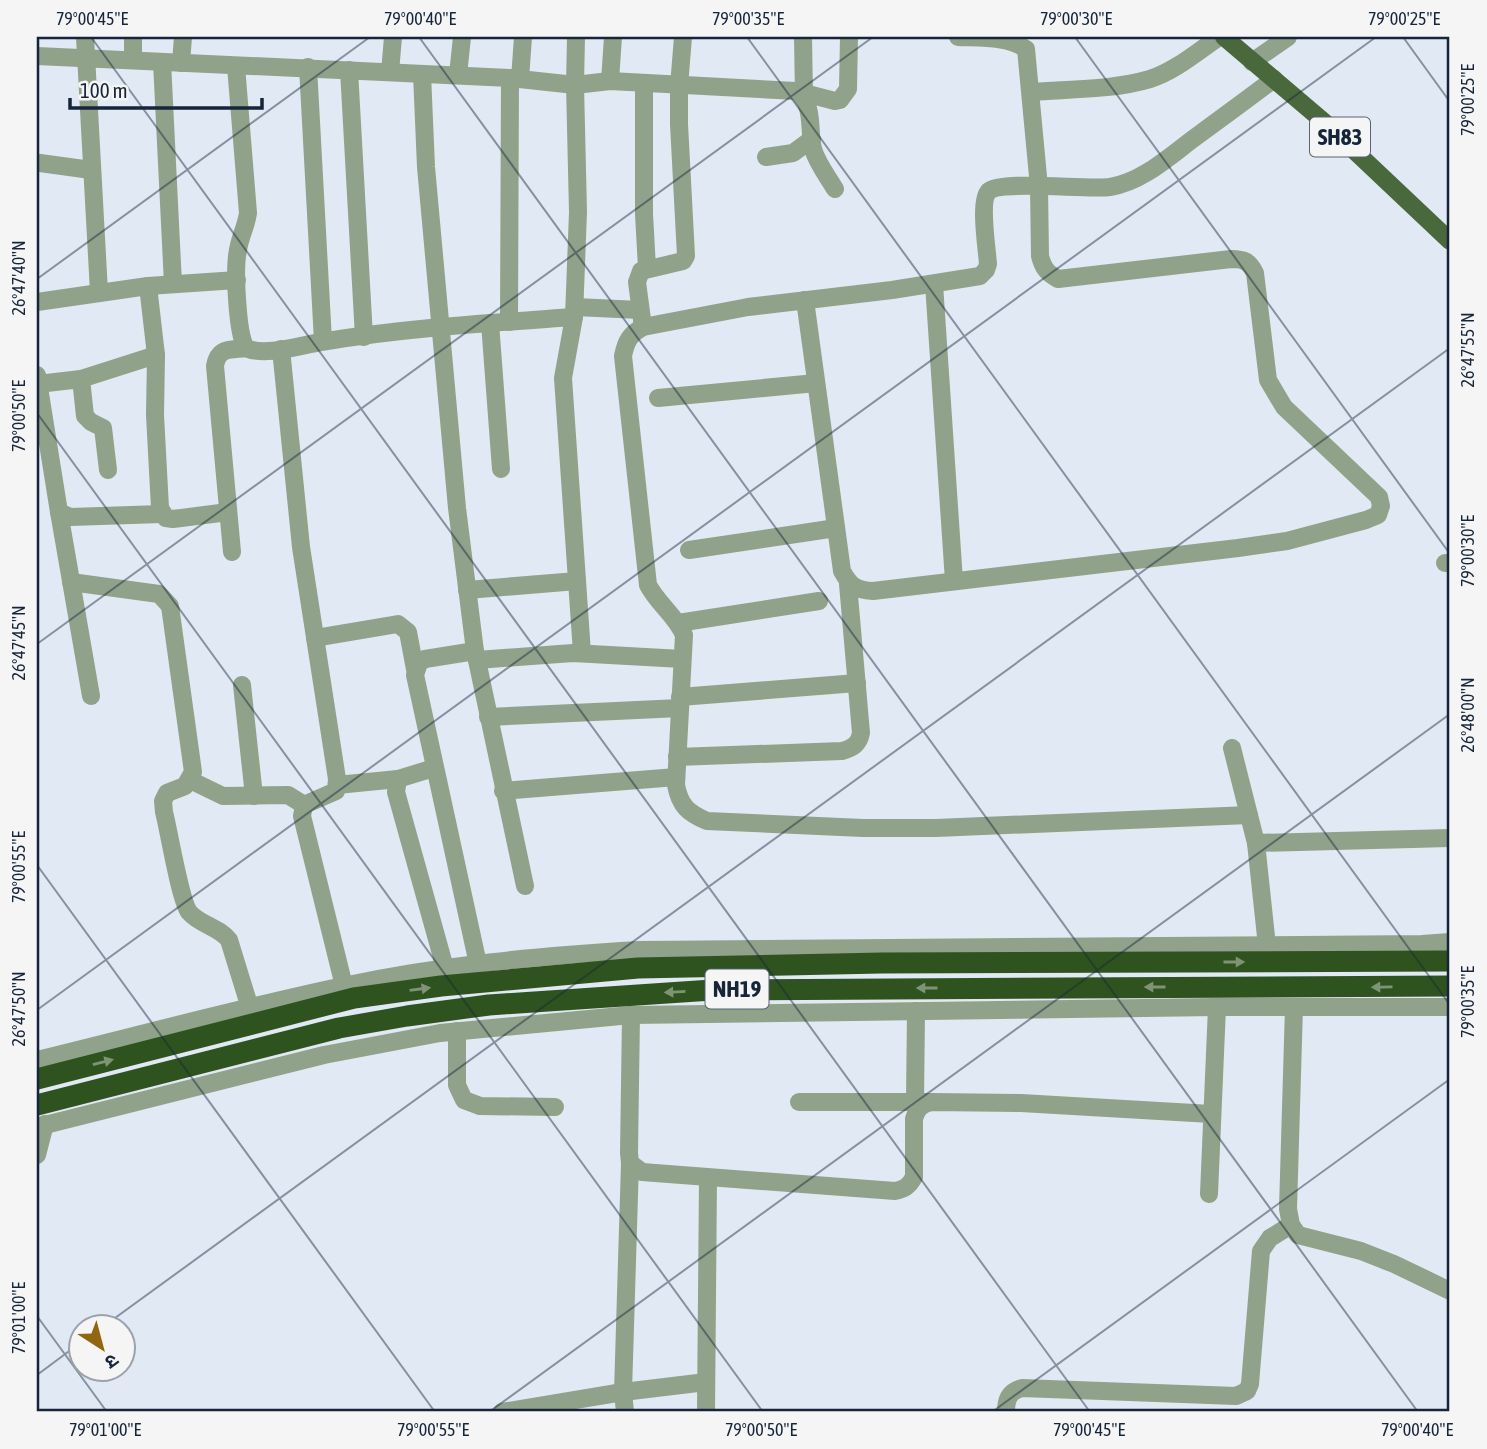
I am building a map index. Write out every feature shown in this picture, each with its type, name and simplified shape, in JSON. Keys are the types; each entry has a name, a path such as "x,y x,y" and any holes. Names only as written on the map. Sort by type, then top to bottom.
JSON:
{"highway":[{"name":"NH19","path":"37,1079 354,998 441,986 624,969 855,963 1445,960"},
{"name":"NH19","path":"39,1119 339,1028 407,1016 530,1002 712,990 1450,986"}],"main road":[{"name":"SH83","path":"1224,37 1387,180 1450,242"}],"street":[{"path":"85,37 99,292"},
{"path":"133,37 133,60"},
{"path":"181,63 183,37"},
{"path":"390,72 393,37"},
{"path":"458,75 462,37"},
{"path":"509,322 515,78 523,37"},
{"path":"576,37 578,212 575,312 563,378 582,653"},
{"path":"610,81 613,37"},
{"path":"683,37 679,86 686,256 683,261 641,271 636,282 642,319 625,344 623,356 648,585 656,601 678,623 684,635 676,777 679,801 690,814 707,821 863,828 936,828 1249,815"},
{"path":"803,37 804,95 809,107 814,152 835,189"},
{"path":"37,55 515,78 575,85 610,81 796,91 835,101 844,96 848,89 849,37"},
{"path":"848,584 858,590 873,591 1287,541 1366,520 1378,514 1381,506 1378,497 1284,407 1275,394 1268,380 1255,273 1250,263 1242,259 1231,259 1058,279 1049,274 1040,256 1040,187 1026,50 1022,40 958,37"},
{"path":"1031,92 1126,84 1151,78 1174,68 1219,37"},
{"path":"1252,62 1288,37"},
{"path":"162,62 173,284"},
{"path":"236,66 247,213 246,227 237,251 237,280 241,335 246,348"},
{"path":"308,67 323,341"},
{"path":"349,70 364,337"},
{"path":"422,74 426,167 467,590 476,656 525,886"},
{"path":"233,552 215,366 216,358 222,352 246,348 253,351 281,349 323,341 509,322 575,312 642,319 980,276 988,264 984,206 985,196 990,190 997,186 1108,187 1130,181 1159,164 1274,79"},
{"path":"644,83 644,214 647,268"},
{"path":"766,157 793,153 812,139"},
{"path":"40,163 91,170"},
{"path":"37,302 148,286 237,280"},
{"path":"933,284 954,581"},
{"path":"148,286 156,355 155,415 162,514"},
{"path":"677,757 842,751 852,748 859,741 861,733 848,584 842,571 805,300"},
{"path":"490,323 500,469"},
{"path":"281,349 301,547 337,785 331,795 304,805"},
{"path":"91,696 59,512 43,455 37,380 81,379 156,355"},
{"path":"81,379 85,416 103,428 108,470"},
{"path":"659,398 816,383"},
{"path":"59,512 70,517 162,514 173,519 228,512"},
{"path":"689,550 836,528"},
{"path":"467,590 577,581"},
{"path":"71,582 159,594 170,606 192,772 185,786 167,793 163,801 184,902 194,916 224,934 229,940 250,1008"},
{"path":"678,623 819,601"},
{"path":"314,638 398,624 404,626 408,632 434,768 478,964"},
{"path":"415,669 425,659 476,656 582,653 682,659"},
{"path":"488,717 680,703 857,683"},
{"path":"242,685 254,796"},
{"path":"1232,748 1256,843 1268,946"},
{"path":"337,785 398,779 434,768"},
{"path":"503,791 676,777"},
{"path":"398,779 396,792 445,968"},
{"path":"190,780 223,796 288,795 304,805"},
{"path":"304,805 302,816 344,986"},
{"path":"1256,843 1450,838"},
{"path":"37,1060 344,986 445,968 534,957 639,950 1268,946 1450,942"},
{"path":"37,1155 39,1119 324,1055 457,1031 631,1015 1217,1007 1450,1007"},
{"path":"1209,1194 1217,1007"},
{"path":"1294,1007 1288,1209 1291,1226 1298,1234 1361,1251 1450,1291"},
{"path":"630,1163 642,1172 895,1191 904,1189 914,1177 914,1119 923,1102 916,1011"},
{"path":"625,1412 623,1392 630,1163 631,1015"},
{"path":"457,1031 457,1085 464,1100 480,1106 555,1107"},
{"path":"799,1102 1021,1103 1211,1114"},
{"path":"706,1412 708,1178"},
{"path":"1006,1412 1009,1396 1014,1390 1022,1388 1236,1395 1247,1391 1250,1384 1261,1251 1270,1238 1291,1226"},
{"path":"502,1412 550,1408 623,1392 706,1382"}]}
